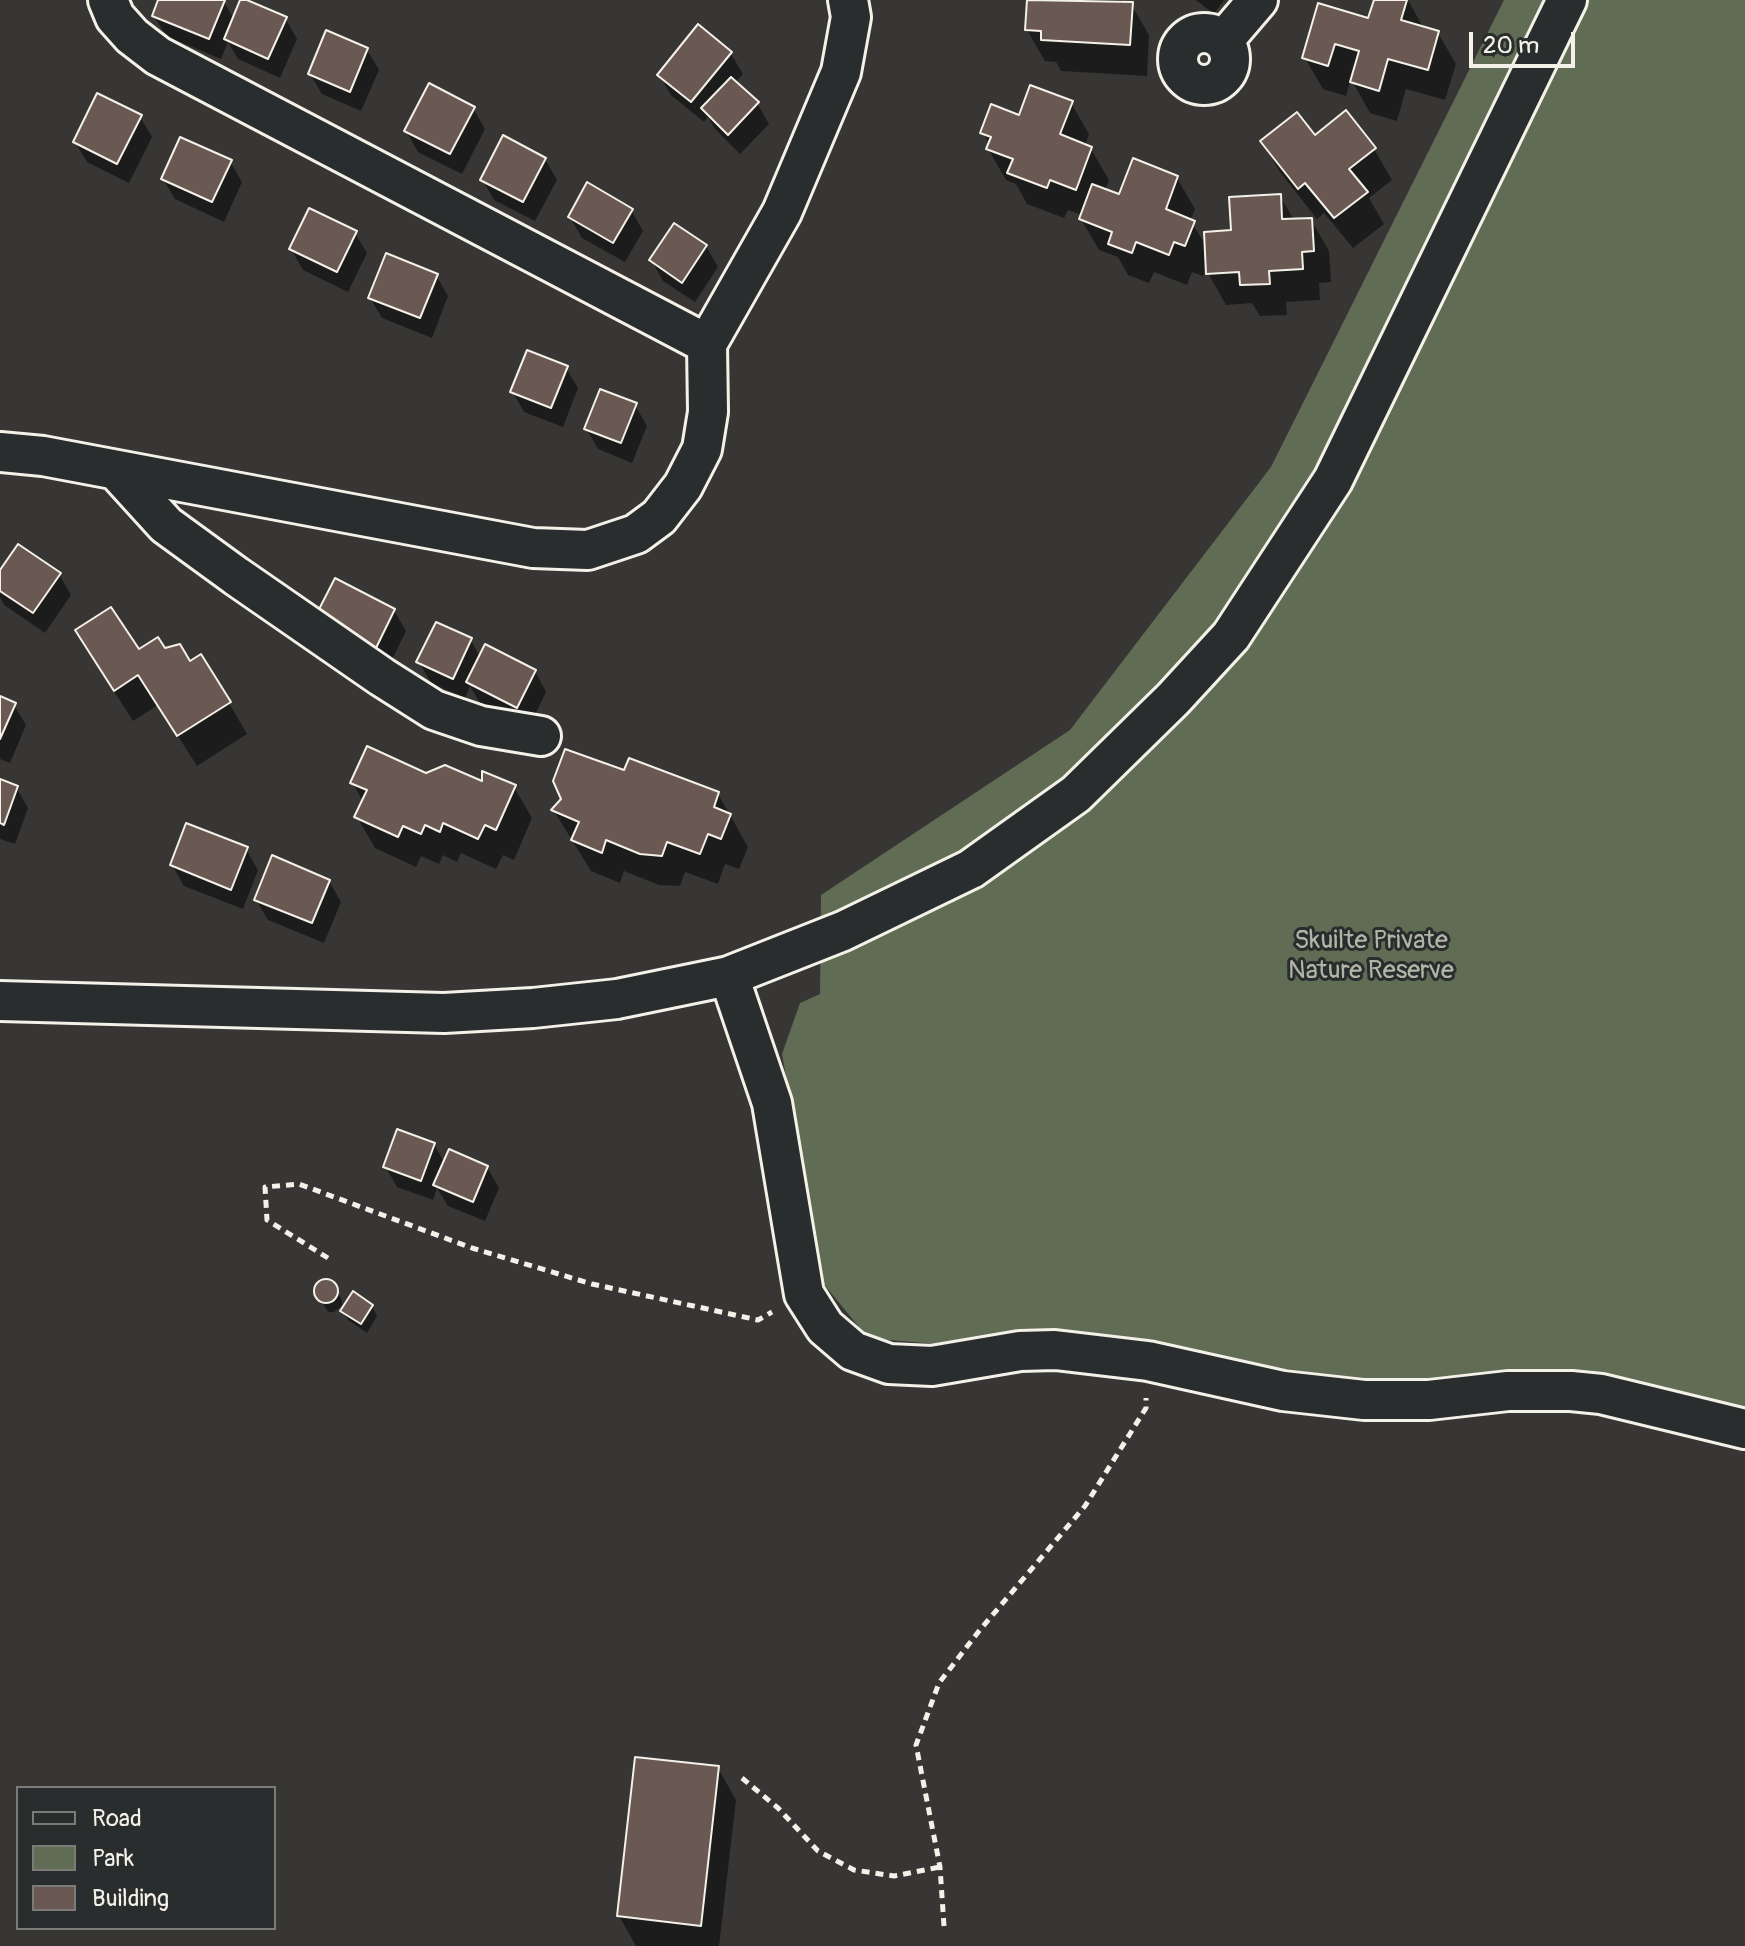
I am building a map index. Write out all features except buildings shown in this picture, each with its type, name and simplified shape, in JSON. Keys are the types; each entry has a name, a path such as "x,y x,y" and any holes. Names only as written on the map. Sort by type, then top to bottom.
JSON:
{"street":[{"path":"108,0 115,17 132,36 158,56 707,344"},
{"path":"0,452 43,456 533,548 588,550 636,534 659,517 683,486 702,449 708,412 707,344 782,212 841,72 851,17 848,0"},
{"path":"1223,41 1258,0"},
{"path":"0,1001 444,1013 617,999 729,976 843,931 971,869 1076,794 1173,699 1231,636 1333,480 1567,0"},
{"path":"116,470 166,525 434,710 481,726 541,736"},
{"path":"729,976 772,1103 804,1294 825,1327 853,1351 889,1364 932,1366 1020,1351 1055,1350 1148,1361 1283,1391 1364,1400 1429,1400 1508,1391 1571,1391 1601,1394 1745,1429"}],"path":[{"path":"328,1258 267,1220 265,1187 299,1184 472,1248 592,1284 758,1320 804,1294"},
{"path":"944,1926 940,1867 916,1745 939,1683 1085,1506 1146,1408 1148,1361"},
{"path":"742,1778 778,1808 818,1851 854,1870 894,1876 940,1867"}],"green space":[{"name":"Skuilte Private Nature Reserve","path":"1504,0 1745,0 1745,1417 868,1338 822,1282 782,1054 800,1003 820,994 821,895 1070,730 1271,467"}]}
